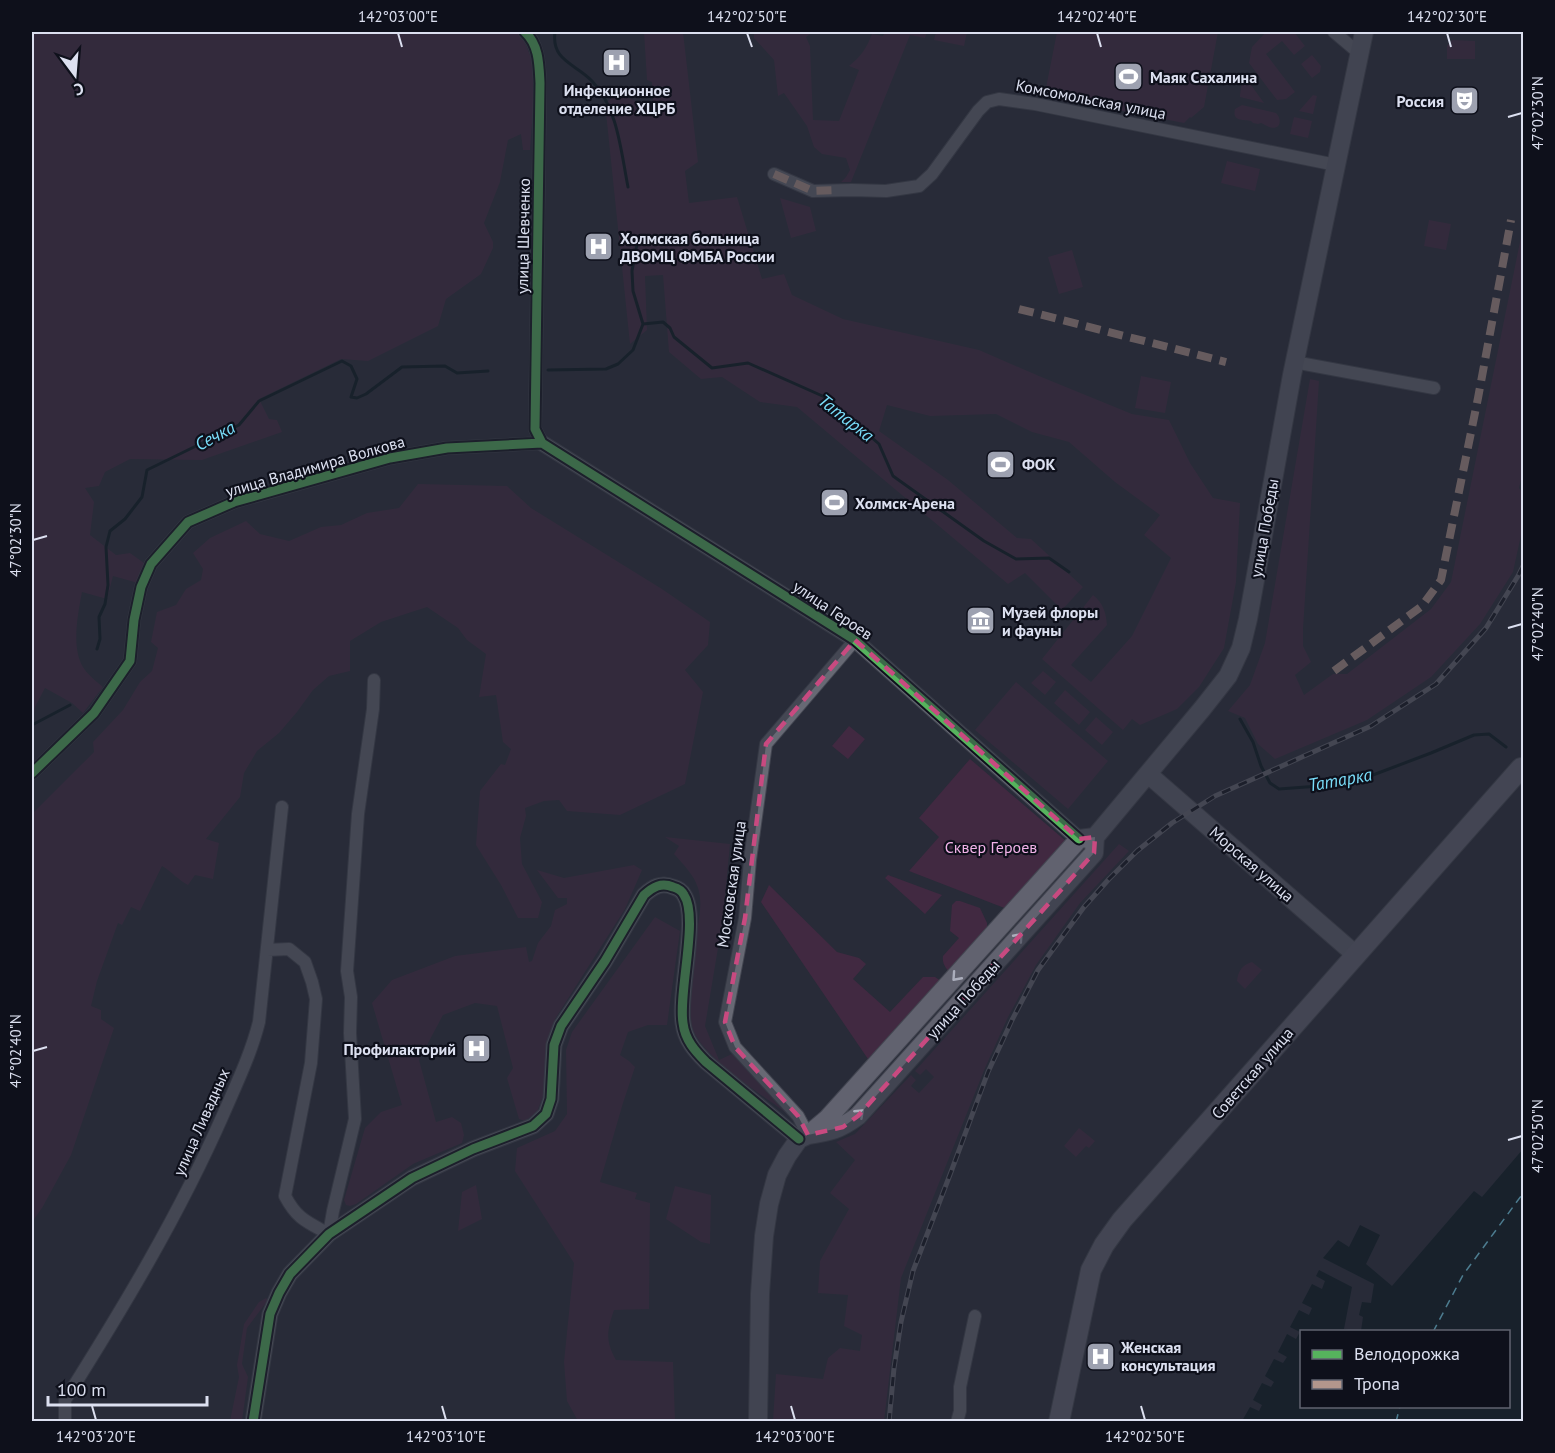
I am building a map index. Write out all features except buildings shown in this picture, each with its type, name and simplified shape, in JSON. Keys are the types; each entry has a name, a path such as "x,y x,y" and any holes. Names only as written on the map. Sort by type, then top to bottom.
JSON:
{"main road":[{"name":"улица Победы","path":"803,1137 843,1127 858,1116 1094,853 1087,838 1148,774 1228,676 1241,648 1248,619 1294,362 1364,32"},
{"name":"Советская улица","path":"1059,1422 1091,1270 1104,1245 1122,1220 1523,768"},
{"name":"Морская улица","path":"1148,774 1356,955"},
{"path":"759,1422 760,1304 764,1236 777,1175 787,1156 803,1137"}],"street":[{"name":"улица Шевченко","path":"525,32 535,45 539,60 540,83 535,429 542,443"},
{"path":"1334,32 1360,54"},
{"name":"Комсомольская улица","path":"774,174 813,191 886,191 919,186 932,174 978,111 987,102 999,99 1035,104 1335,170"},
{"path":"1294,362 1434,388"},
{"name":"улица Героев","path":"542,443 855,640 1087,838"},
{"name":"улица Владимира Волкова","path":"32,773 94,713 130,661 134,620 141,586 151,564 188,522 234,502 390,458 447,448 542,443"},
{"name":"Московская улица","path":"803,1137 798,1116 735,1047 725,1023 745,918 750,860 766,744 855,640"},
{"path":"329,1234 355,1119 350,1033 351,997 347,971 358,814 373,709 374,680"},
{"name":"улица Ливадных","path":"64,1422 65,1400 139,1278 188,1190 253,1046 259,1022 282,807"},
{"path":"254,1422 270,1314 290,1274 329,1234 412,1178 473,1149 533,1126 546,1114 551,1099 554,1045 561,1026 605,961 644,895 653,887 665,884 676,887 684,895 688,906 690,926 682,1021 685,1035 706,1062 803,1137"},
{"path":"267,950 289,949 305,962 316,999 311,1063 285,1196 293,1210 307,1222 329,1234"},
{"path":"957,1422 960,1411 960,1386 975,1316"}],"highlighted area":[{"path":"855,640 1079,839 1095,837 1094,853 858,1116 843,1127 808,1135 798,1116 735,1047 725,1022 745,918 766,744"}],"green space":[{"path":"32,32 513,32 522,35 533,63 535,83 530,150 523,150 521,134 508,140 500,182 484,223 493,242 493,248 481,274 446,299 438,326 368,361 341,359 259,399 269,419 277,420 282,432 202,460 130,459 105,472 99,486 85,488 94,502 90,535 116,555 130,553 146,566 138,583 113,576 107,599 82,592 76,630 77,650 85,670 103,687 83,713 72,703 45,688 35,707 32,730"},
{"path":"644,32 683,32 698,162 685,171 689,203 737,197 762,279 784,274 792,295 843,319 979,350 1132,414 1169,420 1190,463 1213,498 1240,503 1236,582 1224,648 1199,687 1177,709 1140,725 1132,719 1123,730 1042,659 1093,595 1103,608 1107,625 1071,665 1091,682 1132,636 1171,558 1144,535 1160,515 1115,482 1069,442 1032,432 996,414 930,416 887,405 879,431 948,480 1017,538 1031,539 1083,587 1062,610 1025,573 1008,584 797,407 760,402 722,377 701,379 669,352 663,275 645,276 647,330 630,344 605,103 617,94 636,101 640,106 653,107 652,82 647,80"},
{"path":"754,32 813,32 806,37 810,46 813,120 839,121 859,70 849,66 863,52 872,34 883,36 885,32 927,32 925,38 910,35 851,182 841,182 850,170 846,158 822,154 814,147 807,126 784,93 778,96 774,60 754,38"},
{"path":"936,32 967,32 964,46 934,40"},
{"name":"Маяк Сахалина","path":"1057,32 1218,32 1204,107 1184,123 1056,98 1046,88"},
{"path":"1266,32 1294,32 1305,46 1294,55 1282,41 1266,54 1295,92 1286,99 1277,100 1249,63 1252,47"},
{"path":"1452,40 1475,41 1475,59 1447,59 1447,46"},
{"path":"1312,55 1321,66 1320,72 1312,78 1301,64"},
{"path":"1243,74 1264,103 1240,97"},
{"path":"1313,95 1317,96 1313,114 1299,111"},
{"path":"1242,105 1276,113 1279,119 1278,126 1273,128 1237,118 1234,113 1235,109"},
{"path":"1294,117 1312,121 1308,138 1290,134"},
{"path":"1227,161 1260,169 1255,191 1221,183"},
{"path":"780,198 810,207 816,231 791,238"},
{"path":"1429,220 1451,224 1446,250 1424,246"},
{"path":"1523,227 1524,468 1519,488 1523,493 1523,526 1513,572 1480,624 1431,677 1367,720 1275,759 1258,744 1245,718 1228,711 1250,685 1265,643 1310,379 1319,381 1303,629 1303,646 1311,662 1295,675 1304,695 1333,674 1347,674 1431,609 1451,582"},
{"path":"1072,250 1083,287 1059,294 1048,257"},
{"path":"1141,376 1171,382 1165,413 1135,408"},
{"path":"418,484 507,486 531,508 662,589 710,622 708,645 685,670 703,692 685,784 620,815 567,811 559,800 544,801 525,808 526,816 520,838 522,864 542,902 538,918 518,918 476,845 480,791 501,764 505,765 511,749 503,742 496,695 479,697 486,654 467,640 458,628 427,607 381,622 350,641 350,671 329,676 313,690 279,733 257,751 244,773 240,797 206,839 219,843 213,879 195,875 188,885 162,866 140,911 131,907 122,925 118,923 97,981 91,1006 101,1010 101,1019 114,1028 71,1155 32,1222 32,814 94,752 93,742 123,710 140,682 152,671 158,648 151,642 157,612 176,605 186,589 201,580 203,569 193,553 210,538 246,521 260,534 289,541 321,527 341,525 367,513 399,508"},
{"path":"1043,671 1056,682 1045,695 1031,683"},
{"path":"1016,682 1108,761 1068,809 975,730"},
{"path":"1065,690 1090,712 1079,725 1054,703"},
{"path":"1096,717 1113,732 1102,745 1085,730"},
{"path":"849,726 865,739 848,759 832,746"},
{"name":"Сквер Героев","path":"970,759 1067,842 1007,909 909,871 939,837 919,818"},
{"path":"665,837 730,844 723,918 705,1026 719,1060 734,1053 788,1112 723,1066 702,1045 695,1034 689,1010 689,995 700,897 694,879 674,854 679,846"},
{"path":"1119,844 1129,851 1080,903 1036,965 1008,1017 985,1068 901,1278 884,1421 773,1421 776,1374 823,1379 828,1358 840,1348 860,1351 862,1335 844,1326 848,1295 818,1293 820,1261 849,1209 830,1193 855,1160 836,1142 855,1134 911,1075 916,1080 911,1086 919,1093 934,1077 926,1069 920,1075 915,1071"},
{"path":"634,865 642,870 625,909 555,1019 543,1096 537,1112 525,1121 519,1119 507,1078 513,1068 497,1006 475,1003 443,1015 419,1060 436,1122 452,1117 461,1123 464,1135 462,1143 413,1164 356,1204 346,1205 344,1200 365,1128 381,1112 402,1105 372,1003 392,980 455,956 526,947 529,962 532,961 538,943 551,926 555,910 567,904 567,898 558,898 537,870 564,878"},
{"path":"888,875 942,895 925,914 885,878"},
{"path":"769,885 837,952 859,958 866,964 853,979 890,1012 923,977 935,977 941,981 868,1059 761,902"},
{"path":"956,901 980,908 987,923 987,930 949,972 944,965 943,956 959,938 950,931 952,905"},
{"path":"655,917 680,931 667,1025 648,1025 628,1032 620,1055 635,1067 600,1182 637,1193 635,1199 650,1203 649,1309 614,1310 609,1341 616,1360 673,1362 675,1421 578,1421 567,1401 564,1362 574,1263 515,1171 517,1148 555,1131 567,1114 566,1050 572,1032"},
{"path":"1252,962 1262,970 1245,989 1237,981 1238,977 1243,967"},
{"path":"1079,1128 1095,1141 1089,1148 1086,1146 1076,1157 1064,1146"},
{"path":"476,1185 482,1219 458,1231 462,1192"},
{"path":"675,1186 711,1195 710,1244 701,1242 666,1219"},
{"path":"266,1298 268,1300 247,1328 242,1364 248,1377 242,1421 230,1421 239,1377 237,1365 244,1324 259,1302"}],"shaded area":[{"path":"1523,1149 1523,1421 1242,1421 1250,1407 1259,1411 1262,1405 1253,1400 1262,1383 1271,1387 1274,1382 1265,1376 1274,1359 1283,1363 1287,1357 1278,1352 1287,1334 1296,1339 1300,1332 1300,1408 1510,1408 1510,1330 1361,1330 1363,1317 1359,1315 1362,1302 1371,1303 1374,1284 1323,1258 1338,1240 1349,1247 1360,1225 1380,1235 1366,1264 1392,1286 1474,1191 1482,1197"},
{"path":"1319,1270 1352,1287 1344,1329 1350,1330 1300,1330 1300,1332 1290,1327 1299,1310 1309,1315 1312,1308 1302,1303 1312,1284 1322,1289 1325,1281 1316,1276"}],"waterway":[{"name":"Татарка","path":"555,32 555,42 561,56 592,81 608,104 617,131 628,187"},
{"name":"Татарка","path":"637,244 632,271 633,291 643,324"},
{"name":"Татарка","path":"643,324 663,322 670,328 674,337 712,368 748,363 827,398 879,444 893,476 984,541 1016,559 1049,558 1069,572"},
{"name":"Сечка","path":"548,370 606,369 618,364 633,350 643,324"},
{"name":"Сечка","path":"97,649 100,639 99,617 105,604 108,585 106,547 110,531 125,519 142,497 147,470 239,425 259,401 342,361 351,366 357,379 351,397 357,398 366,394 402,367 445,366 457,373 488,371"},
{"name":"Сечка","path":"32,725 70,705"},
{"name":"Татарка","path":"1240,719 1253,742 1261,766 1270,783 1279,789 1346,784 1474,735 1489,734 1506,747"}],"ferry route":[{"path":"1434,1330 1463,1275 1524,1192"},
{"path":"1396,1422 1400,1408"}],"railway":[{"path":"889,1422 901,1322 913,1271 988,1072 1038,970 1084,907 1137,851 1172,823 1215,796 1371,726 1436,684 1486,628 1524,564"}],"marked path":[{"path":"774,174 813,191 839,190"},
{"path":"1334,671 1422,606 1441,580 1511,220"},
{"path":"1019,309 1226,362"}],"cycle path":[{"path":"525,32 536,49 540,83 535,429 542,443 855,640 1079,839"},
{"path":"32,773 94,713 130,661 134,620 141,587 151,564 188,522 234,502 390,458 447,448 542,443"},
{"path":"253,1422 270,1314 290,1274 329,1234 412,1178 473,1149 533,1126 546,1114 551,1099 554,1045 561,1026 605,961 644,895 654,888 665,885 678,889 688,906 689,937 682,1010 688,1040 706,1062 799,1139"}],"place":[{"name":"Инфекционное отделение ХЦРБ","path":"617,62"},
{"name":"Маяк Сахалина","path":"1129,77"},
{"name":"Россия","path":"1465,101"},
{"name":"Холмская больница ДВОМЦ ФМБА России","path":"599,247"},
{"name":"ФОК","path":"1001,464"},
{"name":"Холмск-Арена","path":"834,503"},
{"name":"Музей флоры и фауны","path":"981,621"},
{"name":"Профилакторий","path":"477,1049"},
{"name":"Женская консультация","path":"1100,1356"}]}
